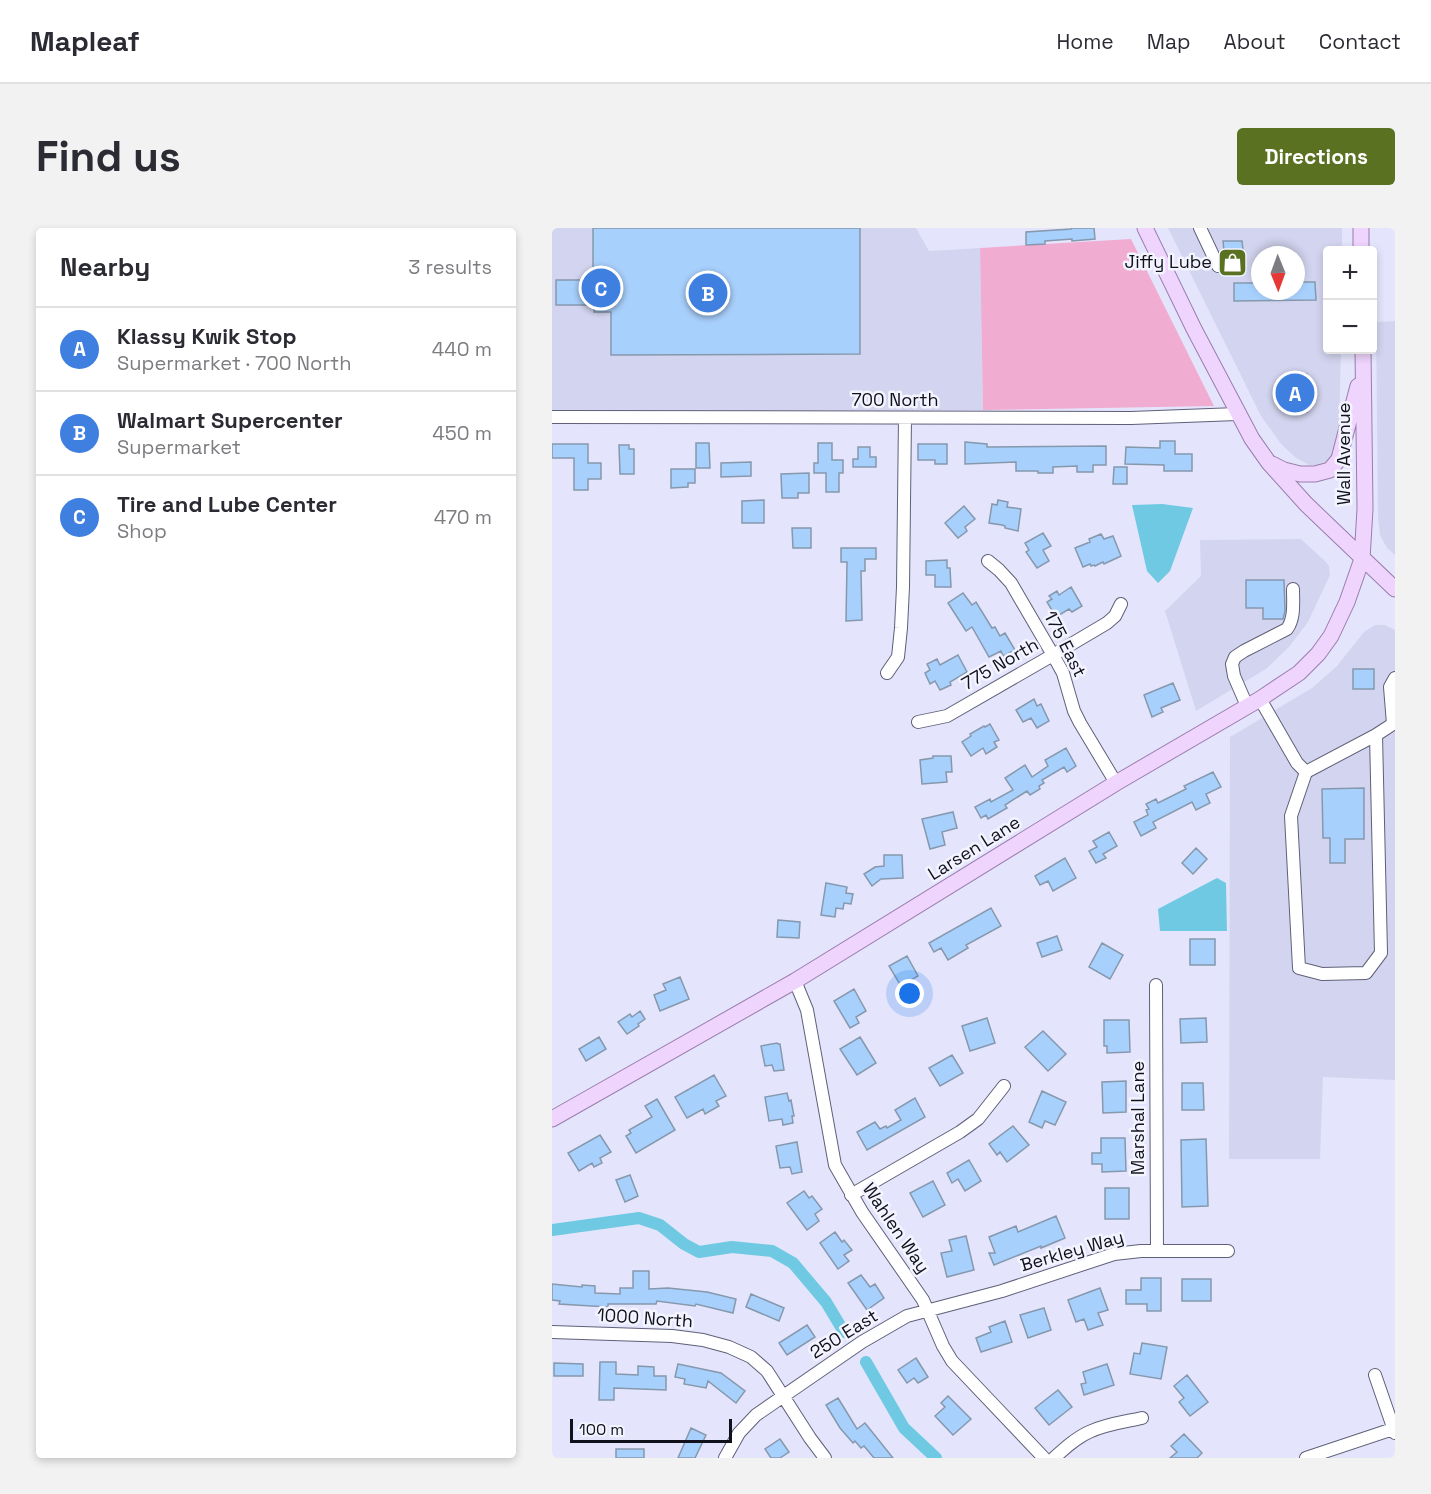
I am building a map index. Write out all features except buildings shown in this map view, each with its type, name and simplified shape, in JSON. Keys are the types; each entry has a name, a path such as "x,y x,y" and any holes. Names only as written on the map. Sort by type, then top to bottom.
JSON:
{"main road":[{"path":"1145,228 1237,414 1252,439 1269,463 1306,504 1395,589"},
{"path":"1361,228 1361,246"},
{"name":"Wall Avenue","path":"1362,559 1365,509 1363,354"},
{"path":"1269,463 1300,474 1315,474 1330,470 1339,459 1363,366"},
{"name":"Larsen Lane","path":"552,1119 795,981 1299,673 1318,654 1331,636 1347,602 1362,559"}],"street":[{"path":"1200,228 1218,266"},
{"name":"700 North","path":"552,417 1131,418 1237,414"},
{"path":"887,673 898,657 901,628 905,418"},
{"name":"175 East","path":"988,561 1011,583 1053,655 1063,673 1074,711 1116,783"},
{"path":"1293,589 1292,617 1287,629 1244,651 1235,657 1232,664 1234,676 1306,772"},
{"name":"775 North","path":"918,722 947,716 1053,655 1107,623 1115,616 1121,604"},
{"path":"1376,735 1382,953 1366,973 1322,974 1299,968 1291,816 1306,772 1393,724 1390,687 1395,678"},
{"name":"Wahlen Way","path":"795,981 807,1010 835,1165 851,1195 923,1300 952,1361 1044,1458"},
{"name":"Marshal Lane","path":"1156,985 1157,1250"},
{"path":"851,1195 960,1132 978,1119 1004,1086"},
{"name":"Berkley Way","path":"928,1311 1002,1291 1114,1254 1157,1250 1228,1251"},
{"name":"250 East","path":"725,1458 739,1433 756,1415 862,1342 907,1316 928,1311"},
{"name":"1000 North","path":"552,1332 672,1336 703,1340 729,1347 751,1357 766,1371 825,1458"},
{"path":"1306,1458 1394,1431 1374,1375"},
{"path":"1054,1458 1072,1442 1090,1431 1142,1418"}],"shaded area":[{"path":"552,228 916,228 929,251 980,248 983,410 569,412 552,410"},
{"path":"1168,228 1342,228 1342,246 1323,246 1323,354 1341,354 1339,426 1335,449 1330,460 1318,465 1309,465 1296,458 1281,444 1261,416"},
{"path":"1131,239 1214,406 983,410 980,248"},
{"path":"1395,321 1395,555 1387,548 1380,535 1378,517 1377,322"},
{"path":"1301,539 1325,561 1329,566 1330,575 1308,622 1289,647 1266,669 1196,711 1165,611 1201,576 1200,540"},
{"path":"1375,625 1385,625 1395,630 1395,1080 1323,1077 1320,1159 1229,1159 1230,737 1312,688 1337,666 1364,632"}],"water":[{"path":"1162,504 1193,508 1170,571 1158,583 1147,571 1132,505"},
{"path":"1217,878 1226,883 1227,931 1160,931 1158,909"}],"waterway":[{"path":"552,1230 639,1218 660,1225 684,1244 699,1252 732,1247 772,1251 793,1263 826,1302 844,1332"},
{"path":"866,1362 904,1428 936,1458"}],"place":[{"name":"Jiffy Lube","path":"1233,262"},
{"name":"Tire and Lube Center","path":"601,288"},
{"name":"Walmart Supercenter","path":"708,293"},
{"name":"Klassy Kwik Stop","path":"1295,393"}]}
